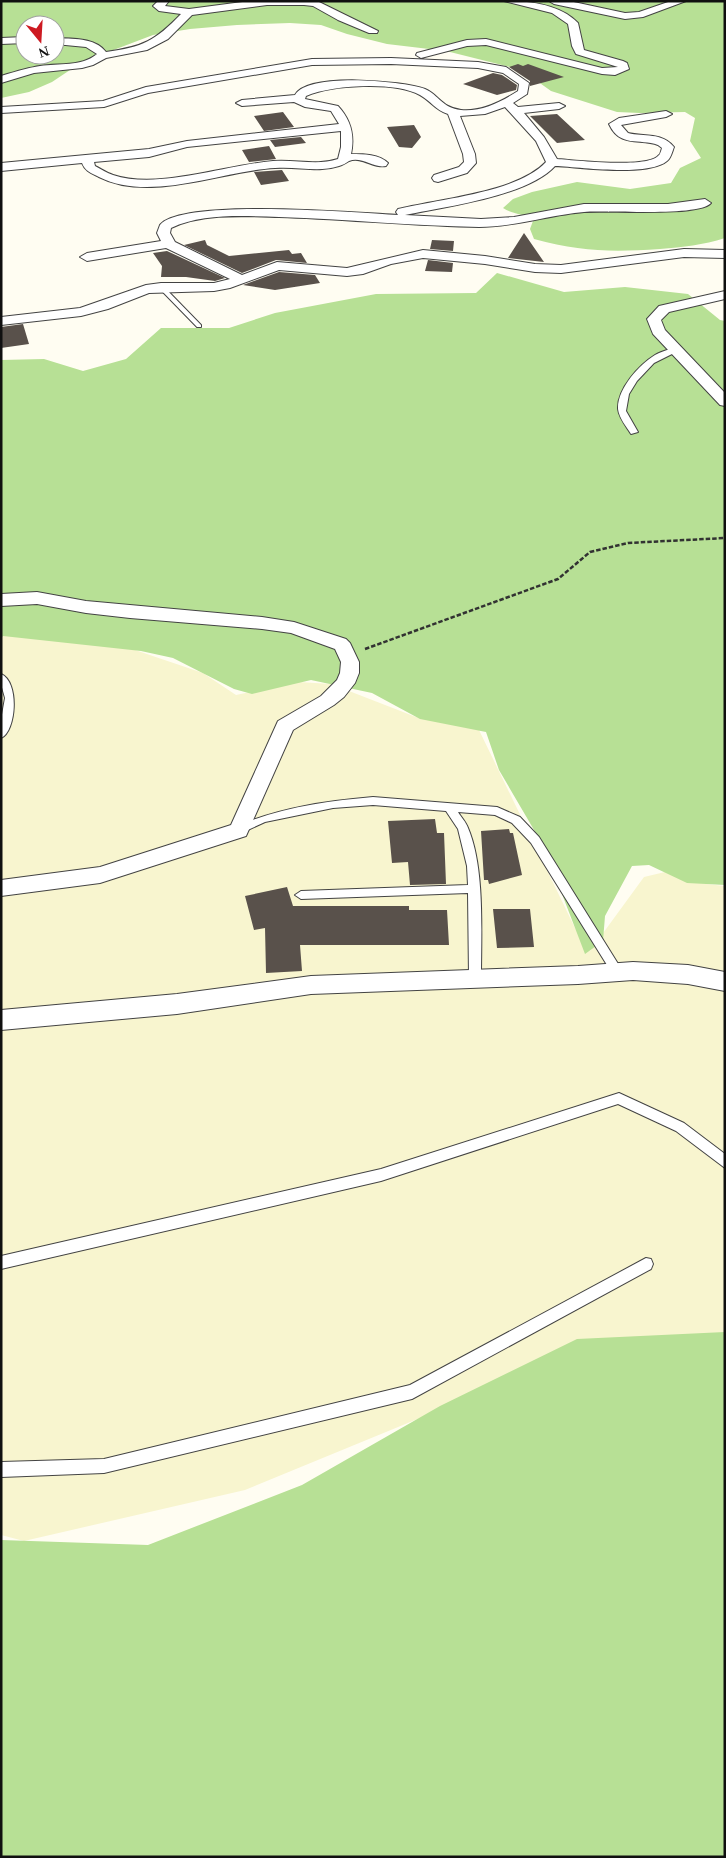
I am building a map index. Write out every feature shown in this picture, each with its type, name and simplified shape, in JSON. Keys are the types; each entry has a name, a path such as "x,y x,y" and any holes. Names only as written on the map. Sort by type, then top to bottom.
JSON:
{"street":[{"path":"164,1 158,6 189,12 267,2 304,2 316,4 341,18 373,31"},
{"path":"391,61 477,42 498,45 602,71 615,72 624,69 623,64 580,52 577,46 573,23 560,13 509,1"},
{"path":"554,1 626,16 650,12 681,1"},
{"path":"1,80 32,70 85,64 103,55 156,42 189,12"},
{"path":"1,41 15,40"},
{"path":"65,42 94,45 100,49 103,55"},
{"path":"1,110 104,104 167,86 300,63 391,61 454,63 506,70 524,83 523,92 507,103 490,110 453,112 440,107 423,92 403,87 358,84 331,85 308,90 300,98 242,103"},
{"path":"294,84 322,82 331,85"},
{"path":"300,98 299,101 309,105 334,108 346,127 345,158"},
{"path":"374,217 456,201 512,186 544,172 552,162 550,152 507,103"},
{"path":"516,111 559,106"},
{"path":"438,178 463,170 470,163 469,154 453,112"},
{"path":"552,162 638,167 656,163 664,158 667,152 668,147 664,143 654,139 627,137 620,133 615,124 619,121 666,114"},
{"path":"1,167 149,153 187,144 346,127"},
{"path":"87,159 90,168 105,176 145,182 183,180 277,164 329,166 343,161 345,158 366,157 382,164"},
{"path":"242,280 168,244 164,237 166,224 180,218 271,213 481,224 514,221 584,208 668,208 705,202"},
{"path":"87,257 168,244"},
{"path":"1,321 81,312 103,306 146,289 161,287 214,287 242,280 278,266 347,272 363,270 388,261 423,254 485,260 535,268 561,268 684,253 725,254"},
{"path":"725,295 680,304 658,314 654,319 658,331 725,402"},
{"path":"1,600 37,598 86,607 294,628 338,643 344,647 351,669 347,680 336,693 314,711 285,726 239,830 100,875 1,888"},
{"path":"1,1020 177,1004 310,985 475,977 578,975 616,970 670,970 725,982"}],"lane":[{"path":"161,287 199,326"},
{"path":"634,432 628,423 622,407 632,382 657,357 676,350"},
{"path":"1,677 9,687 11,698 1,735"},
{"path":"239,830 263,819 333,804 373,801 496,811 516,820 534,840 616,970"},
{"path":"450,808 463,828 472,866 475,977"},
{"path":"301,895 473,889"},
{"path":"1,1263 381,1175 619,1098 680,1127 725,1162"},
{"path":"1,1470 104,1466 412,1392 646,1264"}],"path":[{"path":"348,655 558,579 590,552 628,543 725,538"}],"shaded area":[{"path":"73,629 203,673 236,695 299,682 331,684 416,717 479,730 575,928 590,951 644,877 665,872 706,884 725,886 725,1335 556,1362 245,1490 24,1541 1,1535 1,639 2,636"}],"green space":[{"path":"1,1 725,1 725,238 701,244 627,251 582,249 534,239 530,229 533,221 530,218 503,208 513,199 532,192 577,182 630,189 671,183 680,168 701,158 690,141 695,118 685,112 617,112 551,91 537,81 510,67 446,51 387,44 321,25 290,23 190,29 153,35 82,62 52,82 29,92 1,98"},
{"path":"497,273 564,292 625,287 688,294 720,320 725,321 725,885 687,883 649,865 632,866 605,916 603,941 585,954 544,847 499,770 486,732 420,719 372,693 311,680 252,694 234,689 173,658 141,651 3,636 1,638 1,360 44,359 83,371 126,359 161,328 229,328 275,313 376,294 476,293"},
{"path":"725,1332 725,1857 1,1857 1,1540 148,1545 302,1485 440,1406 577,1339"}],"building":[{"path":"518,64 523,66 528,64 564,77 530,86 530,81 509,67"},
{"path":"493,73 502,75 517,85 516,90 497,95 463,84"},
{"path":"283,112 294,127 264,131 254,116"},
{"path":"557,114 585,140 557,143 530,116"},
{"path":"414,125 421,137 412,148 399,147 387,127"},
{"path":"301,137 306,143 275,147 270,140"},
{"path":"269,146 276,159 249,162 242,150"},
{"path":"282,170 289,181 261,185 254,172"},
{"path":"524,233 544,262 508,258"},
{"path":"205,240 207,245 229,256 289,250 292,254 301,253 307,263 276,260 242,273 184,245"},
{"path":"432,240 454,241 453,251 430,249"},
{"path":"167,251 225,278 215,281 186,277 161,277 162,266 153,253"},
{"path":"428,260 453,263 452,272 425,271"},
{"path":"279,272 315,275 320,283 275,290 243,285"},
{"path":"23,324 29,344 1,348 1,327"},
{"path":"435,819 437,833 444,833 446,884 410,885 408,862 392,863 388,821"},
{"path":"509,829 510,833 513,833 522,875 489,884 488,880 484,880 481,831"},
{"path":"287,887 293,906 409,906 409,910 447,910 449,945 300,945 302,971 266,973 265,928 254,930 245,896"},
{"path":"493,909 530,909 534,947 497,948"}]}
